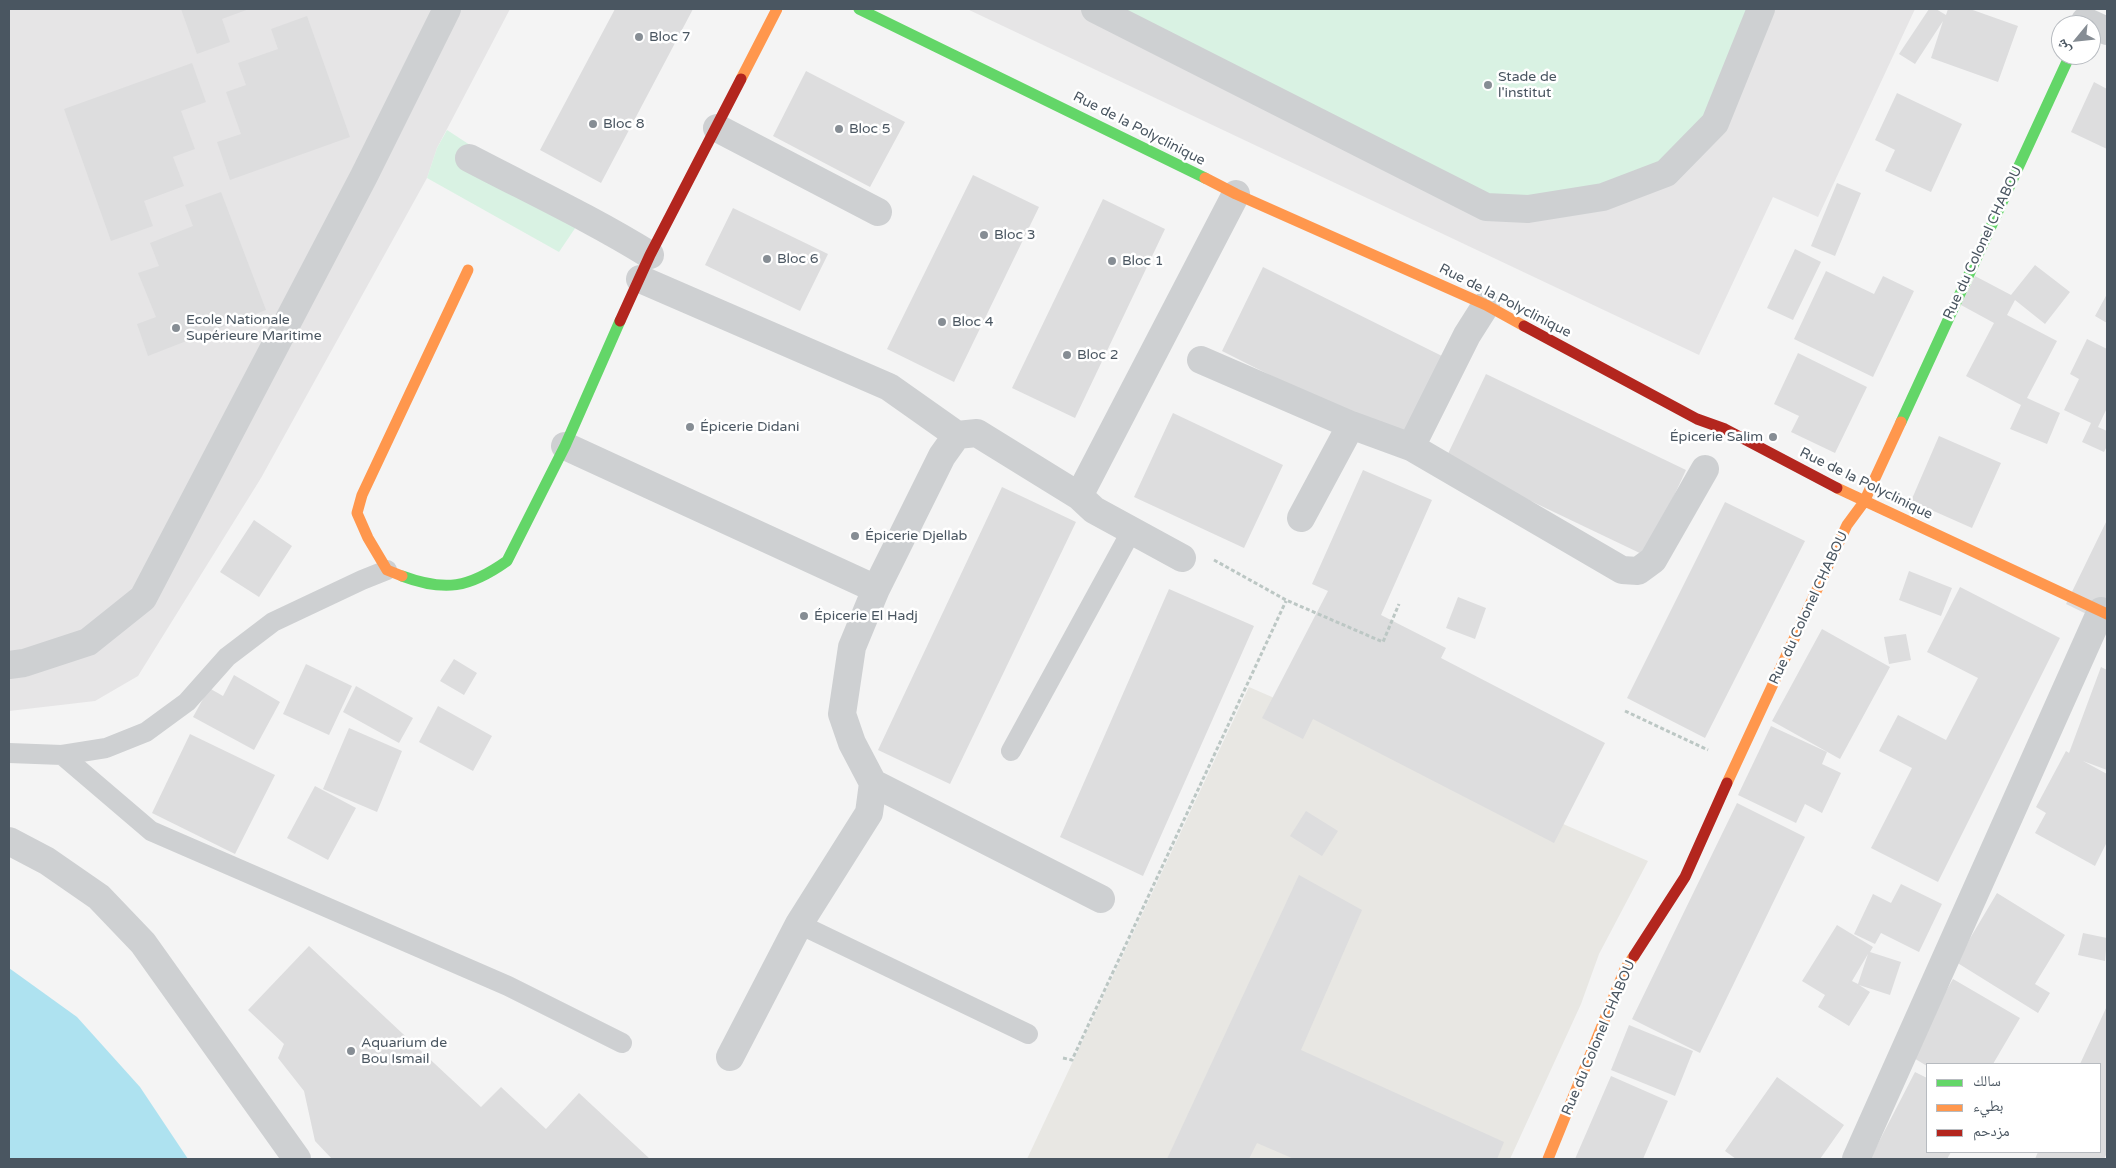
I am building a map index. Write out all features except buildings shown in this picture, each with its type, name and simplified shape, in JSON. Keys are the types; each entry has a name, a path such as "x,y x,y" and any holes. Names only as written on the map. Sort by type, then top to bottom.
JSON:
{"street":[{"path":"9,665 24,663 88,642 144,598 364,176 447,9"},
{"path":"468,270 362,495 357,513 368,538 387,570 424,584 458,586 493,571 507,561 565,446 645,267 777,9"},
{"name":"Rue de la Polyclinique","path":"859,9 1097,124 1236,194 1486,305 1697,419 1725,429 1864,502 2104,612"},
{"path":"1095,9 1486,207 1528,209 1603,197 1666,173 1715,123 1761,9"},
{"name":"Rue du Colonel CHABOU","path":"1548,1159 1625,968 1685,877 1722,793 1739,761 1847,525 1864,502 2065,65"},
{"path":"717,128 878,212"},
{"path":"469,158 582,218 606,228 645,267 889,387 957,435 977,433 1079,496 1094,510 1132,530 1195,557"},
{"path":"1079,496 1236,194"},
{"path":"1411,447 1467,335 1486,305"},
{"path":"1201,360 1351,425 1411,447 1622,570 1638,571 1653,560 1705,469"},
{"path":"1302,518 1351,425"},
{"path":"957,435 942,456 876,589 852,647 842,714 852,744 873,783 1101,900"},
{"path":"565,446 876,589"},
{"path":"1856,1159 2104,612"},
{"path":"730,1057 799,924 869,813 873,783"},
{"path":"9,841 47,861 98,897 143,943 297,1159"}],"lane":[{"path":"1010,751 1132,530"},
{"path":"9,753 62,754 106,748 146,732 186,702 228,657 273,622 387,570"},
{"path":"62,754 151,831 508,986 622,1043"},
{"path":"799,924 1028,1034"}],"path":[{"path":"1195,557 1286,600 1383,642 1399,604"},
{"path":"1063,1058 1072,1060 1286,601"},
{"path":"1625,711 1708,751"}],"shaded area":[{"name":"Ecole Nationale Supérieure Maritime","path":"9,9 510,9 437,148 427,178 261,478 138,676 95,701 9,711"},
{"path":"967,9 1915,9 1818,217 1773,197 1699,355"},
{"path":"1249,687 1648,861 1599,954 1581,1004 1510,1159 1027,1159"}],"green space":[{"name":"Stade de l'institut","path":"1095,9 1761,9 1716,122 1666,173 1486,207"},
{"path":"447,130 582,218 559,252 427,178 437,148"}],"water":[{"path":"9,968 77,1017 140,1087 188,1159 9,1159"}],"traffic: fast":[{"path":"859,9 1205,178"},
{"path":"1901,422 2065,65"},
{"path":"402,576 431,584 456,585 481,577 507,561 565,446 620,321"}],"traffic: slow":[{"path":"741,79 777,9"},
{"path":"1205,178 1236,194 1486,305 1524,326"},
{"path":"402,576 387,570 368,538 357,513 362,495 468,270"},
{"path":"1727,783 1847,525 1864,502 1901,422"},
{"path":"1837,488 2107,614"},
{"path":"1548,1159 1625,969 1634,956"}],"traffic: jam":[{"path":"620,321 650,255 741,79"},
{"path":"1524,326 1697,419 1725,429 1837,488"},
{"path":"1634,956 1685,877 1727,783"}],"place":[{"name":"Bloc 7","path":"639,37"},
{"name":"Stade de l'institut","path":"1488,85"},
{"name":"Bloc 8","path":"593,124"},
{"name":"Bloc 5","path":"839,129"},
{"name":"Bloc 3","path":"984,235"},
{"name":"Bloc 6","path":"767,259"},
{"name":"Bloc 1","path":"1112,261"},
{"name":"Bloc 4","path":"942,322"},
{"name":"Ecole Nationale Supérieure Maritime","path":"176,328"},
{"name":"Bloc 2","path":"1067,355"},
{"name":"Épicerie Didani","path":"690,427"},
{"name":"Épicerie Salim","path":"1773,437"},
{"name":"Épicerie Djellab","path":"855,536"},
{"name":"Épicerie El Hadj","path":"804,616"},
{"name":"Aquarium de Bou Ismail","path":"351,1051"}]}
